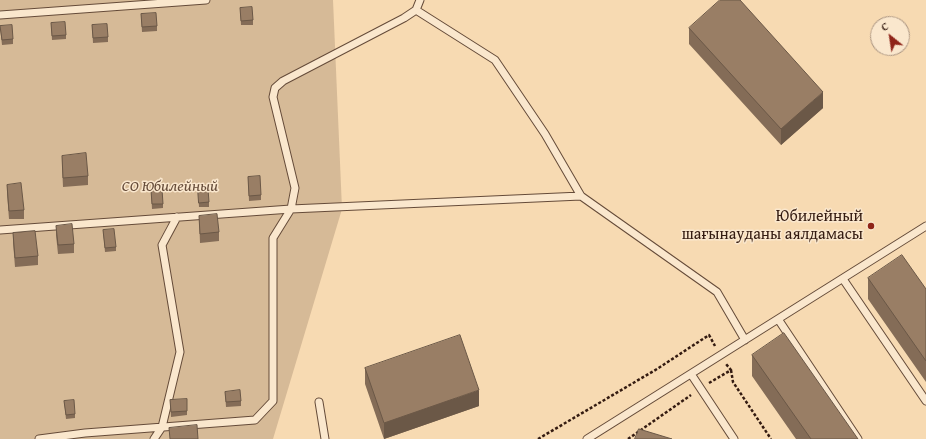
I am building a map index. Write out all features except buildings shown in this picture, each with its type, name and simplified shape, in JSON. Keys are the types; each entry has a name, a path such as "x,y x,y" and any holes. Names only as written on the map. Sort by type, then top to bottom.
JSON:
{"lane":[{"path":"0,15 206,0"},
{"path":"39,439 255,420 273,401 273,238 291,209 295,188 273,97 275,88 283,81 404,18 416,10 420,0"},
{"path":"416,10 496,60 546,134 581,196 717,292 745,340"},
{"path":"0,230 291,209 581,196"},
{"path":"154,439 162,427 180,352 162,245 178,217"},
{"path":"587,439 926,226"},
{"path":"843,279 926,401"},
{"path":"778,319 858,439"},
{"path":"691,374 734,439"},
{"path":"319,402 325,439"}],"path":[{"path":"538,439 657,369 709,335 731,370 733,382 771,439"},
{"path":"628,439 700,388 731,370"}],"green space":[{"name":"СО Юбилейный","path":"0,0 333,0 342,209 273,439 0,439"}],"place":[{"name":"Юбилейный шағынауданы аялдамасы","path":"871,226"}]}
